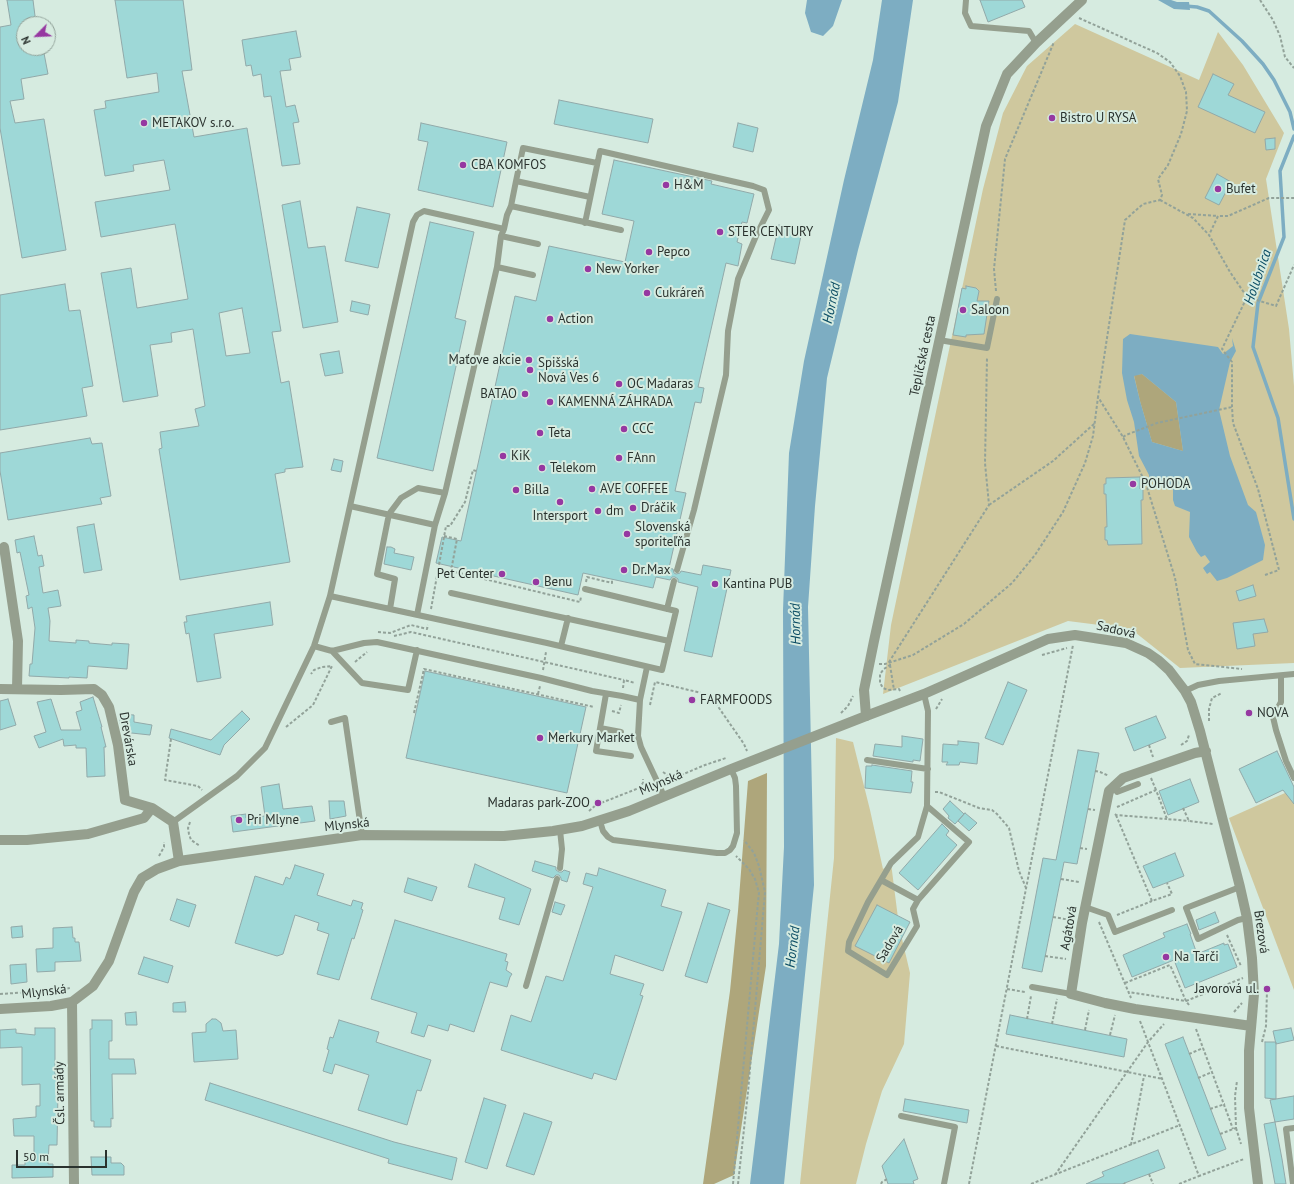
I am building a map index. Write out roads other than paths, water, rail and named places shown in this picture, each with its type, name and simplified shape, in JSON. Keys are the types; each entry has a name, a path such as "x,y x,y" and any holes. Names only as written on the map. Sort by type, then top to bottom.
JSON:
{"street":[{"name":"Tepličská cesta","path":"866,716 864,690 986,126 1007,74 1036,43 1082,0"},
{"path":"4,547 18,641 17,689"},
{"name":"Sadová","path":"866,716 924,694 1048,639 1075,635 1114,641 1137,648 1158,660 1169,670 1185,691"},
{"name":"Drevárska","path":"0,688 61,690 94,689 102,695 109,707 118,745 125,800 152,808 173,822"},
{"name":"Brezová","path":"1185,691 1195,714 1206,751 1247,918 1252,958 1253,982 1249,1051 1249,1108 1258,1184"},
{"name":"Mlynská","path":"0,1009 51,1006 72,1002 93,986 109,961 134,892 142,878 157,869 179,861 362,835 504,836 560,830 600,821 629,811 866,716"},
{"path":"1117,784 1123,778 1147,769 1195,753 1206,751"},
{"name":"Agátová","path":"1071,994 1082,923 1109,791 1117,784"},
{"path":"0,840 27,840 88,834 144,818 152,808"},
{"path":"173,822 179,861"},
{"path":"1071,994 1117,1005 1173,1014 1191,1012 1251,1026"},
{"name":"Čsl. armády","path":"72,1002 74,1184"}],"lane":[{"path":"966,0 965,13 971,26 1029,31 1036,43"},
{"path":"417,615 435,525 445,493 497,267 501,236 511,206 523,148 597,163"},
{"path":"585,223 600,151 753,186 764,190 769,210 756,236 738,279 728,331 726,375 694,510 677,570"},
{"path":"516,181 590,197"},
{"path":"511,206 621,230"},
{"path":"173,822 237,776 265,748 314,646 330,596 413,222 417,214 424,212 504,229"},
{"path":"501,236 538,244"},
{"path":"497,267 533,275"},
{"path":"939,340 987,348 997,299"},
{"path":"390,609 395,579 376,574 389,514 401,498 418,488 445,493"},
{"path":"350,506 435,525"},
{"path":"667,609 674,581"},
{"path":"330,596 561,646 662,670 676,611 585,586"},
{"path":"451,593 669,641"},
{"path":"561,646 568,618"},
{"path":"314,646 332,651 364,643 377,642 541,678 592,692 640,700"},
{"path":"332,651 362,683 408,690 417,650"},
{"path":"647,667 640,700 638,736 641,747 664,796"},
{"path":"1185,691 1198,685 1219,681 1294,674"},
{"path":"1281,676 1281,702 1273,716 1286,761 1294,778"},
{"path":"606,694 596,751 631,756"},
{"name":"Sadová","path":"918,900 913,908 916,926 887,975 848,951 849,942 868,902 891,863 918,837 927,806 928,792 928,712 924,694"},
{"path":"331,722 345,718 362,835"},
{"path":"600,728 622,732"},
{"path":"867,760 928,769"},
{"path":"600,821 608,837 613,840 725,853 730,850 737,832 736,786 731,769"},
{"path":"1117,784 1117,792 1138,784"},
{"path":"881,880 918,900 969,842 927,806"},
{"path":"560,830 562,849 560,868"},
{"path":"526,986 556,879"},
{"path":"1240,887 1186,908 1198,939 1238,920 1247,918"},
{"path":"1085,908 1108,914 1115,932 1172,910"},
{"path":"1032,986 1071,994"},
{"path":"901,1116 955,1127 944,1184"},
{"path":"1292,1184 1286,1129 1294,1128"}],"water":[{"path":"807,0 842,0 833,26 823,36 811,32 805,13"},
{"name":"Hornád","path":"882,0 913,0 898,102 858,250 827,378 815,506 808,607 814,885 784,1184 750,1184 779,944 784,847 783,610 789,453 804,361 844,180 873,60"},
{"path":"1158,0 1189,2 1190,10 1174,9"},
{"path":"1130,334 1218,347 1223,354 1233,346 1232,338 1236,351 1230,362 1219,410 1230,456 1248,505 1256,512 1265,545 1263,560 1227,578 1217,581 1210,572 1207,574 1203,568 1210,562 1205,555 1201,557 1189,537 1190,512 1175,506 1172,488 1154,483 1149,477 1139,456 1134,422 1127,400 1122,373 1123,339","holes":["1142,374 1176,402 1183,451 1152,442 1134,376"]}],"waterway":[{"name":"Holubnica","path":"1185,6 1197,7 1209,11 1242,41 1263,64 1274,80 1290,112 1294,129"},
{"name":"Holubnica","path":"1294,136 1280,171 1284,237 1258,303 1253,347 1278,418 1294,519"}],"place":[{"name":"Bistro U RYSA","path":"1052,118"},
{"name":"METAKOV s.r.o.","path":"144,123"},
{"name":"CBA KOMFOS","path":"463,165"},
{"name":"H&M","path":"666,185"},
{"name":"Bufet","path":"1218,189"},
{"name":"STER CENTURY","path":"720,232"},
{"name":"Pepco","path":"649,252"},
{"name":"New Yorker","path":"588,269"},
{"name":"Cukráreň","path":"647,293"},
{"name":"Saloon","path":"963,310"},
{"name":"Action","path":"550,319"},
{"name":"Maťove akcie","path":"529,360"},
{"name":"Spišská Nová Ves 6","path":"530,370"},
{"name":"OC Madaras","path":"619,384"},
{"name":"BATAO","path":"525,394"},
{"name":"KAMENNÁ ZÁHRADA","path":"550,402"},
{"name":"CCC","path":"624,429"},
{"name":"Teta","path":"540,433"},
{"name":"KiK","path":"503,456"},
{"name":"FAnn","path":"619,458"},
{"name":"Telekom","path":"542,468"},
{"name":"POHODA","path":"1133,484"},
{"name":"AVE COFFEE","path":"592,489"},
{"name":"Billa","path":"516,490"},
{"name":"Intersport","path":"560,502"},
{"name":"Dráčik","path":"633,508"},
{"name":"dm","path":"598,511"},
{"name":"Slovenská sporiteľňa","path":"627,534"},
{"name":"Dr.Max","path":"624,570"},
{"name":"Pet Center","path":"502,574"},
{"name":"Benu","path":"536,582"},
{"name":"Kantina PUB","path":"715,584"},
{"name":"FARMFOODS","path":"692,700"},
{"name":"NOVA","path":"1249,713"},
{"name":"Merkury Market","path":"540,738"},
{"name":"Madaras park-ZOO","path":"598,803"},
{"name":"Pri Mlyne","path":"239,820"},
{"name":"Na Tarči","path":"1166,957"},
{"name":"Javorová ul.","path":"1267,989"}]}
